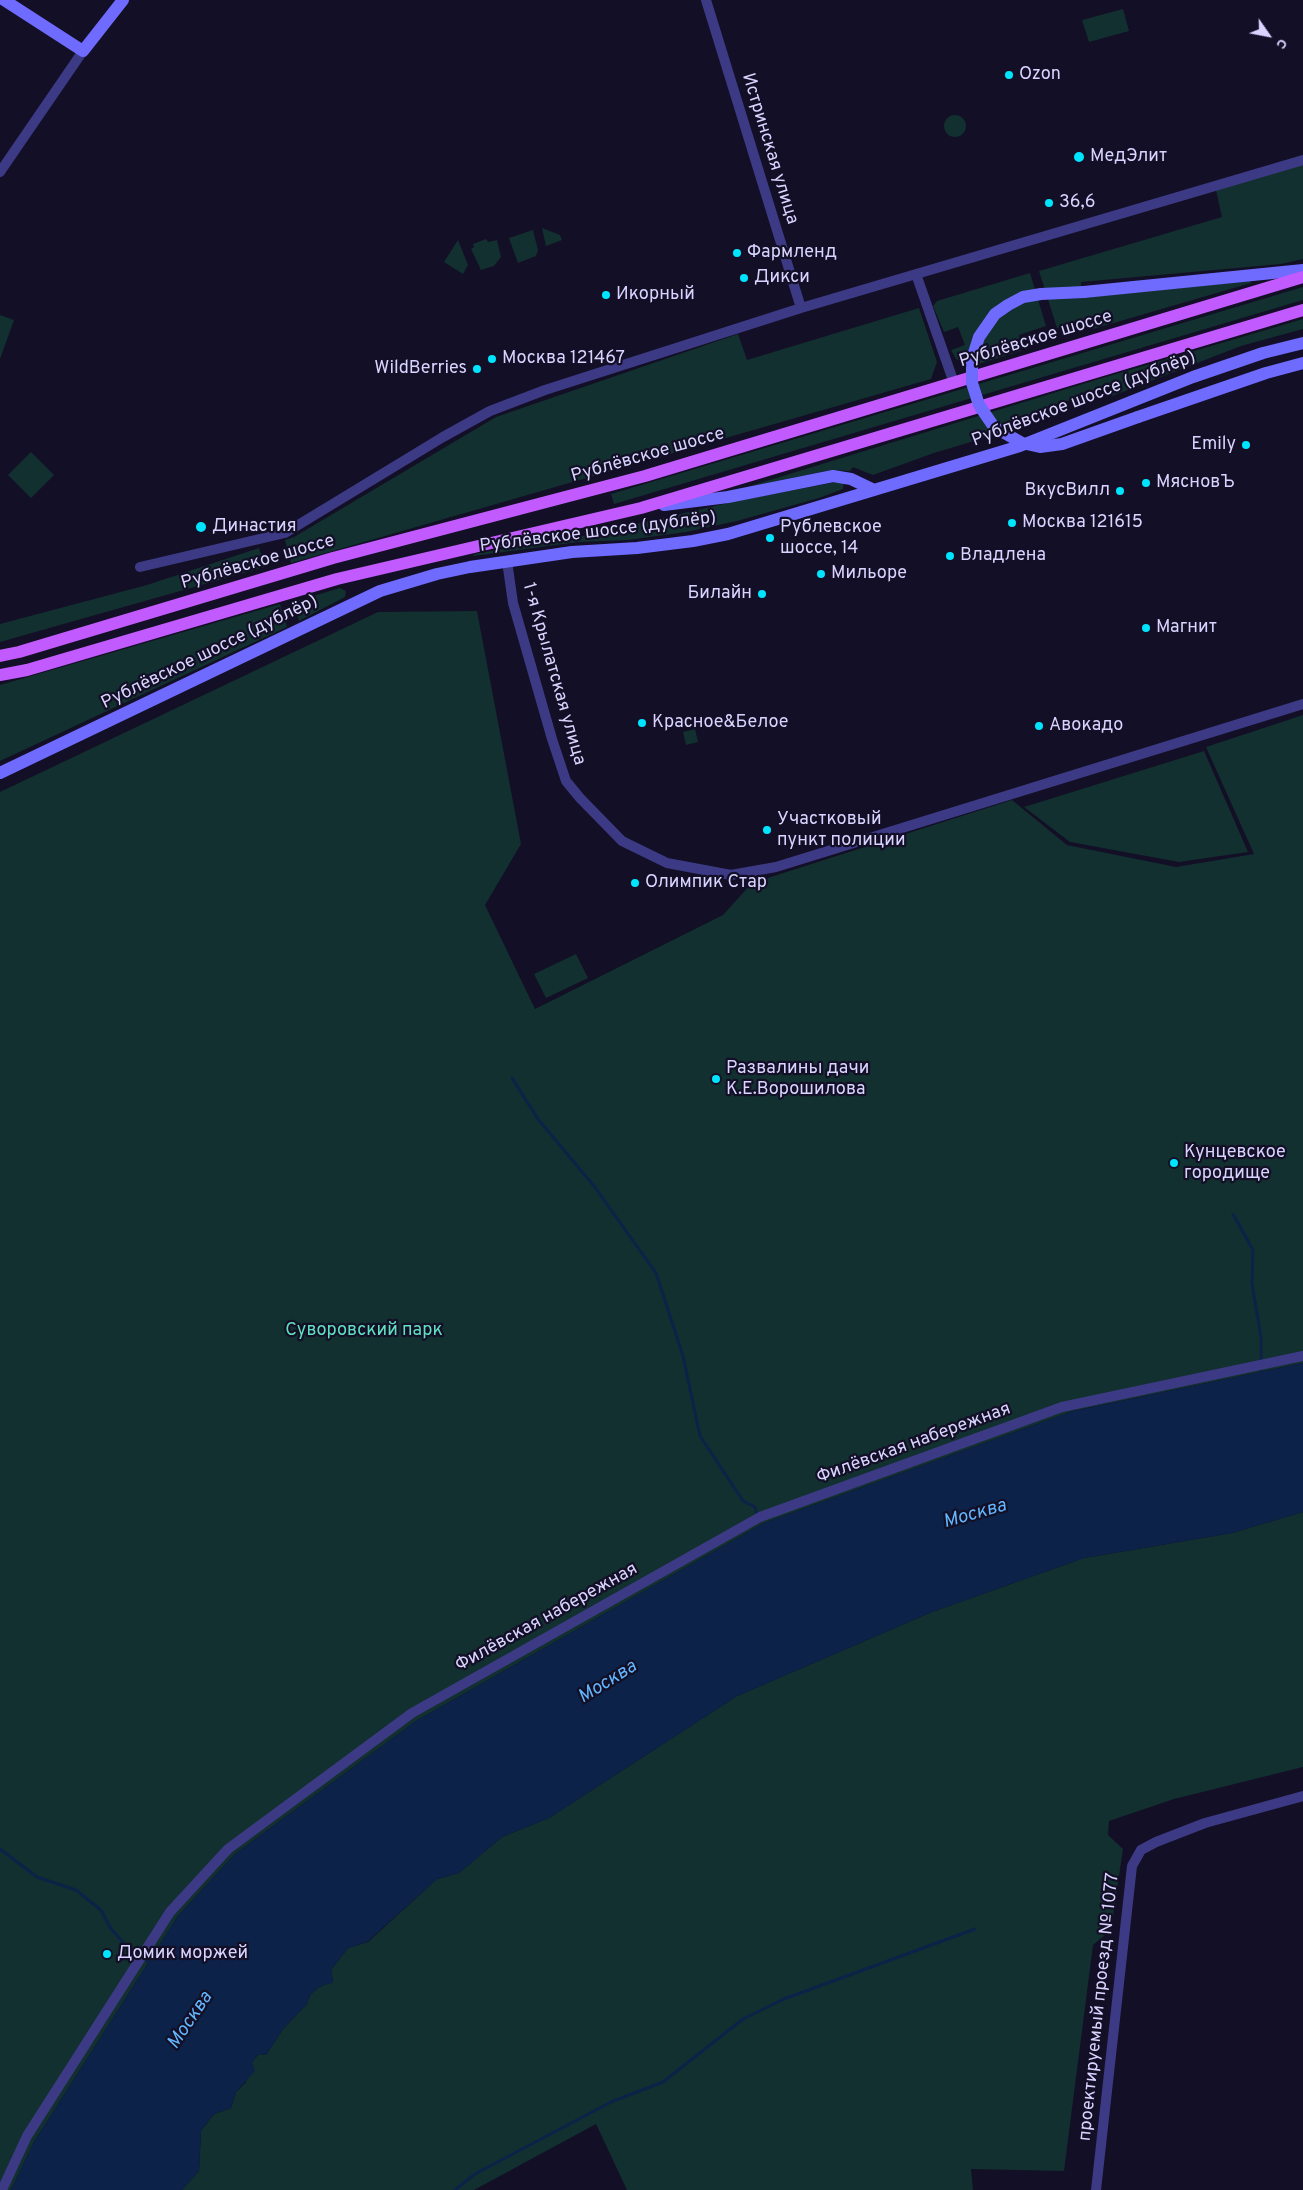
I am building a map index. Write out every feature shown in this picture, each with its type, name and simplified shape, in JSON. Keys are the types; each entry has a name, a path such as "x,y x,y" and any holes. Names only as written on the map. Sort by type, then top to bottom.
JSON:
{"main road":[{"path":"4,0 83,51 123,0"},
{"path":"1303,270 1084,292 1041,294 1023,298 1008,304 985,325 975,345 972,378 979,405 994,428 1022,443 1040,447 1062,444 1168,406 1303,362"},
{"name":"Рублёвское шоссе","path":"0,656 19,652 333,558 645,476 1303,277"},
{"name":"Рублёвское шоссе","path":"0,675 27,670 337,579 641,508 1303,310"},
{"name":"Рублёвское шоссе (дублёр)","path":"0,773 380,591 436,574 507,561 572,552 637,548 728,534 1020,446 1193,377 1263,353 1303,343"},
{"path":"641,508 728,497 833,476 852,479 874,490"}],"street":[{"name":"Истринская улица","path":"706,0 801,308"},
{"path":"0,172 83,51"},
{"path":"140,567 285,533 443,437 490,411 555,387 801,308 1303,160"},
{"path":"916,274 954,383"},
{"name":"1-я Крылатская улица","path":"507,561 513,603 566,781 622,841 668,863 731,875 776,867 1303,704"},
{"name":"Филёвская набережная","path":"2,2190 27,2136 170,1912 228,1849 412,1713 760,1517 1062,1407 1303,1356"},
{"name":"проектируемый проезд № 1077","path":"1096,2190 1132,1866 1142,1850 1156,1842 1205,1823 1303,1796"}],"green space":[{"path":"1123,9 1129,31 1089,42 1082,20"},
{"path":"955,115 963,118 966,126 963,134 955,137 947,134 944,126 947,118"},
{"path":"1303,161 1303,259 1281,264 1081,282 1082,298 1250,281 1251,283 1093,329 1089,319 1057,328 1039,271 1222,217 1215,186"},
{"path":"542,228 560,235 562,240 546,246"},
{"path":"533,230 538,250 536,256 518,263 509,238"},
{"path":"486,239 488,242 497,240 501,257 494,266 481,270 471,249 474,247 473,244"},
{"path":"458,240 468,265 463,274 444,262"},
{"path":"1030,273 1046,326 1019,335 1021,351 972,366 956,359 951,350 965,345 958,327 944,332 933,306 937,301"},
{"path":"1303,287 1303,300 614,504 611,494"},
{"path":"919,308 937,362 931,379 291,563 285,540 294,537 496,417 738,334 747,360"},
{"path":"0,315 14,320 0,359"},
{"path":"1303,319 1303,329 1241,346 1112,396 1108,388 1043,409 1008,423 994,435 934,453 873,475 853,467 850,471 831,470 747,487 1099,379"},
{"path":"31,452 54,475 31,498 8,475"},
{"path":"837,482 844,483 843,489 819,498 737,521 686,532 628,540 578,542 473,556 474,554 588,535 741,500"},
{"path":"259,548 265,567 0,642 0,624 147,585"},
{"path":"340,588 346,591 345,597 299,621 293,602"},
{"path":"280,604 287,627 0,761 0,685"},
{"name":"Суворовский парк","path":"477,611 521,844 485,905 535,1009 723,915 752,883 1012,800 1067,845 1176,867 1254,854 1206,747 1303,715 1303,1363 1073,1411 764,1523 416,1721 235,1854 178,1916 34,2142 11,2190 0,2190 0,792 378,612"},
{"path":"695,729 698,742 686,745 683,732"},
{"path":"1204,751 1248,852 1179,862 1070,842 1024,807"},
{"path":"576,954 588,978 546,998 534,974"},
{"path":"1303,1512 1303,1767 1174,1799 1109,1821 1108,1835 1123,1849 1111,1930 1093,1945 1064,2171 971,2169 973,2190 627,2190 596,2124 474,2190 182,2190 199,2171 201,2131 214,2114 231,2108 236,2092 246,2082 252,2062 259,2054 266,2055 283,2029 307,2004 310,1995 319,1987 333,1982 331,1970 348,1948 368,1942 437,1879 459,1873 502,1837 549,1818 737,1696 932,1612 1084,1558 1232,1533"}],"water":[{"name":"Москва","path":"1303,1363 1303,1512 1232,1533 1084,1558 932,1612 737,1696 549,1818 502,1837 459,1873 437,1879 367,1942 348,1948 331,1970 333,1982 319,1987 310,1995 307,2004 283,2029 266,2055 259,2054 252,2062 255,2071 236,2092 231,2108 214,2114 201,2131 199,2171 182,2190 11,2190 34,2142 178,1916 235,1854 416,1721 764,1523 1073,1411"}],"waterway":[{"path":"512,1078 538,1119 594,1186 656,1273 683,1356 700,1436 743,1501 755,1507 757,1515"},
{"path":"1233,1214 1253,1250 1252,1284 1261,1337 1261,1373"},
{"path":"0,1849 37,1877 76,1890 101,1910 111,1929 132,1952 149,1962"},
{"path":"455,2190 475,2174 611,2102 663,2082 743,2019 784,1999 975,1929"}],"place":[{"name":"Ozon","path":"1009,75"},
{"name":"МедЭлит","path":"1079,157"},
{"name":"36,6","path":"1049,203"},
{"name":"Фармленд","path":"737,253"},
{"name":"Дикси","path":"744,278"},
{"name":"Икорный","path":"606,295"},
{"name":"Москва 121467","path":"492,359"},
{"name":"WildBerries","path":"477,369"},
{"name":"Emily","path":"1246,445"},
{"name":"МясновЪ","path":"1146,483"},
{"name":"ВкусВилл","path":"1120,491"},
{"name":"Москва 121615","path":"1012,523"},
{"name":"Династия","path":"201,527"},
{"name":"Рублевское шоссе, 14","path":"770,538"},
{"name":"Владлена","path":"950,556"},
{"name":"Мильоре","path":"821,574"},
{"name":"Билайн","path":"762,594"},
{"name":"Магнит","path":"1146,628"},
{"name":"Красное&Белое","path":"642,723"},
{"name":"Авокадо","path":"1039,726"},
{"name":"Участковый пункт полиции","path":"767,830"},
{"name":"Олимпик Стар","path":"635,883"},
{"name":"Развалины дачи К.Е.Ворошилова","path":"716,1079"},
{"name":"Кунцевское городище","path":"1174,1163"},
{"name":"Домик моржей","path":"107,1954"}]}
